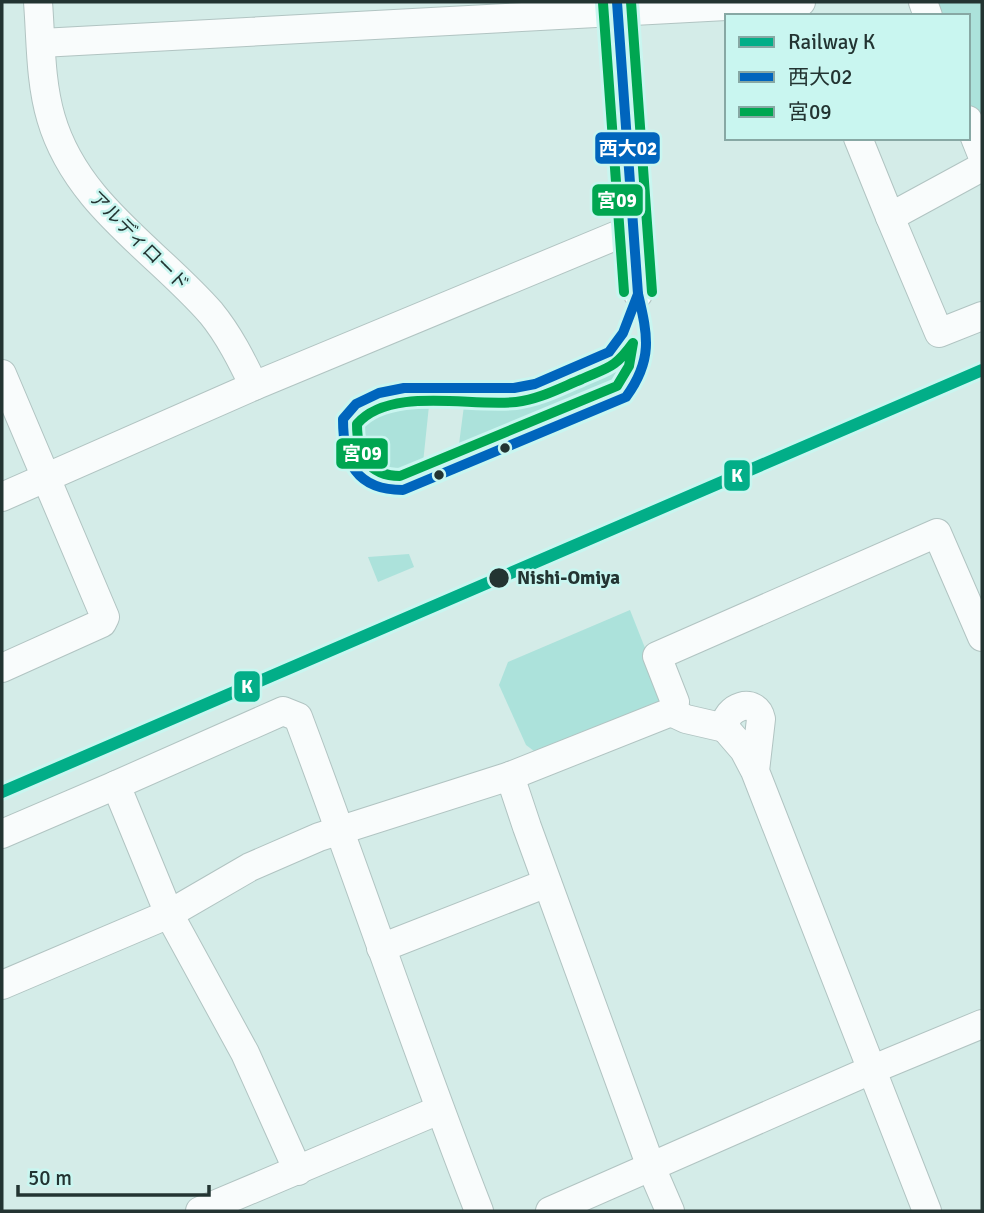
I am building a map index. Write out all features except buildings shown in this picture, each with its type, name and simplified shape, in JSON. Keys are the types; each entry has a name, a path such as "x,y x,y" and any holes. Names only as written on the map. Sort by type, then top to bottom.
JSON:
{"street":[{"name":"アルディロード","path":"38,2 51,118 76,173 99,204 212,314 236,349 254,386"},
{"path":"41,43 617,6 801,2"},
{"path":"617,6 638,294"},
{"path":"970,125 982,155"},
{"path":"859,140 939,333 982,316"},
{"path":"890,217 982,167"},
{"path":"2,497 254,386 632,229"},
{"path":"2,374 105,617 102,624 2,668"},
{"path":"2,985 169,914 250,867 340,829 510,776 671,712 676,702 657,656 937,533 971,581 982,637"},
{"path":"2,834 284,711 298,717 439,1110 480,1211"},
{"path":"671,712 686,719 725,728 744,750 755,771 927,1211"},
{"path":"510,776 651,1167 670,1211"},
{"path":"116,785 169,914 245,1053 298,1171"},
{"path":"381,948 547,883"},
{"path":"550,1211 982,1024"},
{"path":"213,1208 439,1110"}],"shaded area":[{"path":"923,2 982,2 982,143 970,114 970,14 928,14"},
{"path":"608,366 617,367 618,376 614,380 463,445 459,444 465,398 521,400 535,397"},
{"path":"430,396 423,463 405,472 376,473 366,461 359,445 357,437 361,422 367,415 378,410 414,398"},
{"path":"409,554 414,567 378,582 368,557"},
{"path":"630,610 664,696 655,708 538,754 526,745 499,685 508,662"}],"rail line":[{"name":"K","path":"2,792 982,370"}],"transit line":[{"name":"西大02","path":"617,2 638,294"},
{"name":"宮09","path":"631,2 652,292"},
{"name":"宮09","path":"603,3 624,292"},
{"name":"西大02","path":"638,294 646,347 641,371 626,397 403,490 374,485 355,471 346,448 343,419 356,404 379,393 404,388 514,388 535,384 609,352 623,333 638,294"},
{"name":"宮09","path":"633,343 629,366 617,386 400,476 380,472 372,467 362,454 357,424 371,412 389,405 410,402 497,403 533,398 611,366 633,343"}],"place":[{"name":"Nishi-Omiya","path":"499,578"}]}
